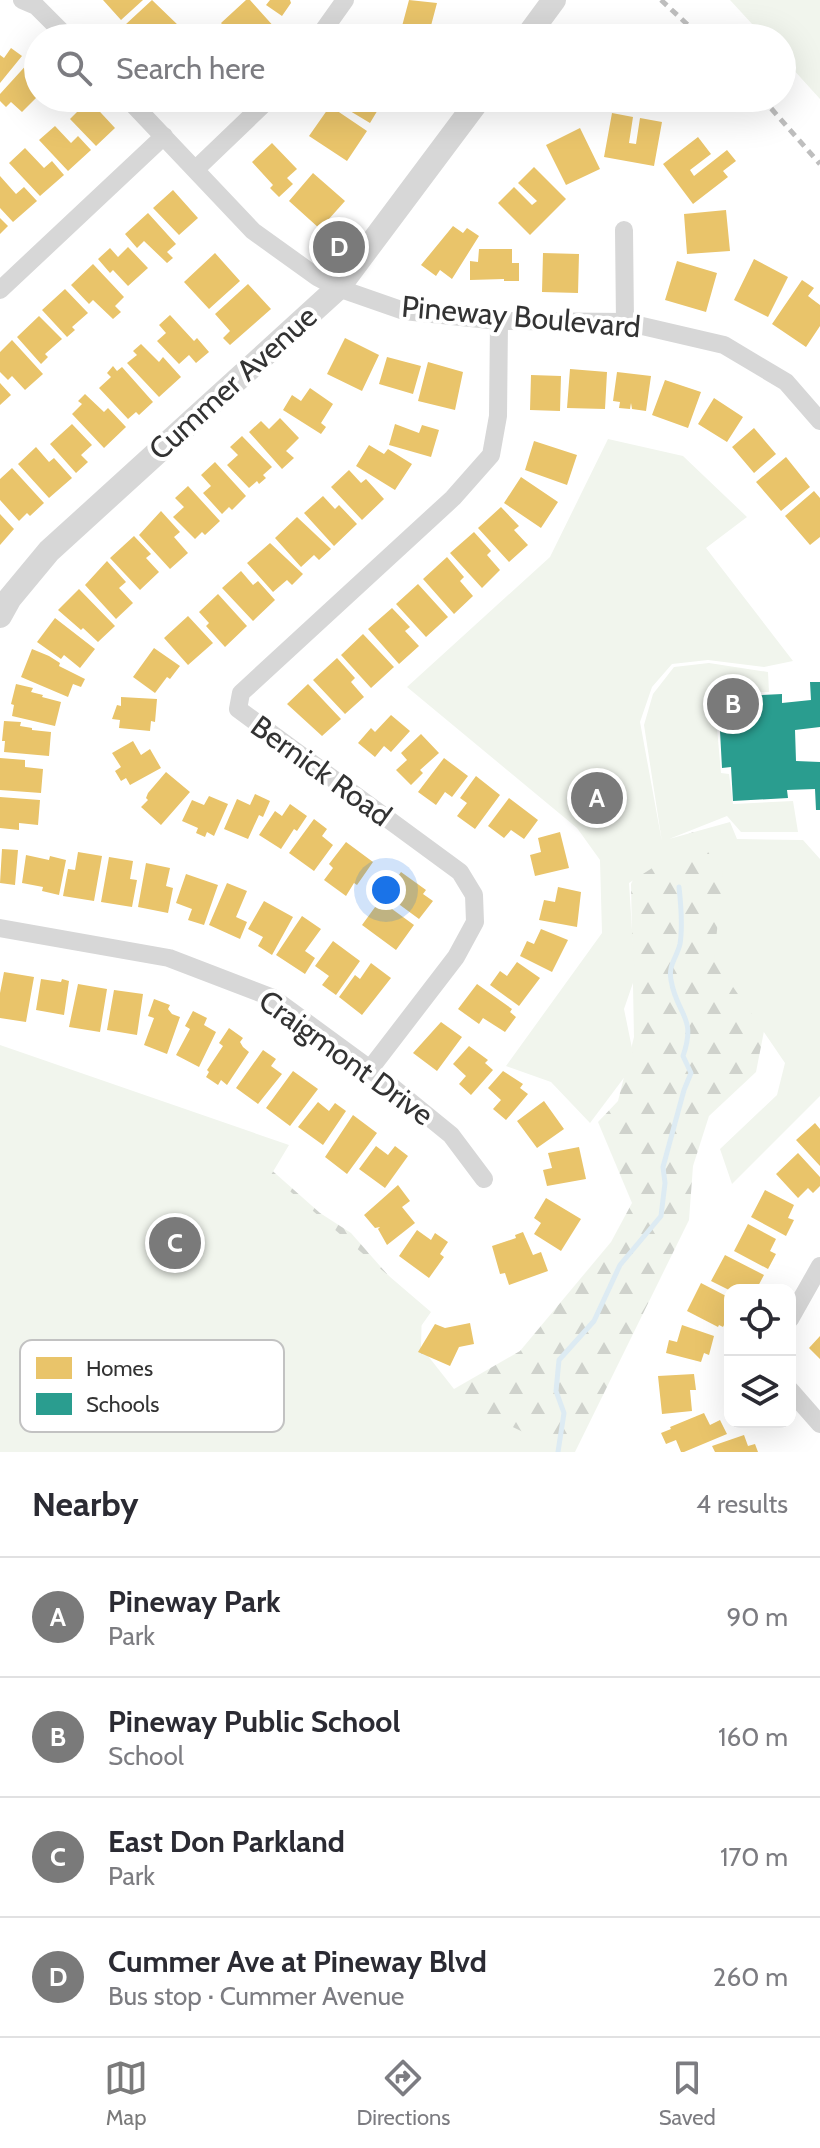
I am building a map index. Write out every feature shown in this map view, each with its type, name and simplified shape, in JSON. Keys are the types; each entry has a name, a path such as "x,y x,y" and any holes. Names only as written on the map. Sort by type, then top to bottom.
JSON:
{"street":[{"path":"22,0 36,6 54,24"},
{"path":"328,24 345,0"},
{"path":"536,24 554,0"},
{"name":"Pineway Boulevard","path":"141,112 253,231 317,277 338,288 404,311 499,321 625,322 724,345 786,382 820,421"},
{"path":"196,169 255,112"},
{"name":"Cummer Avenue","path":"0,616 10,598 49,551 338,288 470,112"},
{"path":"0,290 164,136"},
{"path":"624,230 625,322"},
{"name":"Bernick Road","path":"370,1069 456,957 475,922 474,895 460,872 238,709 241,693 453,498 491,455 498,416 499,321"},
{"name":"Craigmont Drive","path":"0,928 169,958 273,998 370,1069 451,1135 484,1179"},
{"path":"796,1308 820,1266"},
{"path":"796,1397 820,1424"}],"green space":[{"path":"730,0 820,0 820,99 796,72 796,24 752,24"},
{"path":"608,439 683,456 747,517 706,548 793,661 764,667 708,660 672,664 652,687 640,722 662,842 644,725 653,694 674,667 709,663 768,672 769,692 721,693 725,726 717,728 721,773 729,774 733,804 793,801 798,832 741,832 727,816 669,839 730,822 737,839 803,840 820,859 820,1096 732,1184 720,1149 777,1095 785,1063 714,959 723,873 708,852 663,861 629,883 635,977 624,1009 635,1063 590,1123 551,1082 506,1066 602,933 600,860 577,828 407,687 550,557"},
{"path":"693,832 739,856 764,1031 756,1072 709,1116 693,1166 689,1220 575,1452 97,1452 106,1432 284,1432 284,1340 145,1340 233,1136 320,1213 351,1233 409,1299 422,1306 421,1347 454,1389 520,1351 611,1242 632,1203 598,1122 618,1101 634,1037 631,884 646,854"},
{"path":"0,1045 289,1145 271,1175 431,1312 405,1349 456,1400 565,1452 0,1452"}],"building: Homes":[{"path":"103,0 143,0 121,20"},
{"path":"152,0 177,24 126,24"},
{"path":"246,0 250,0 272,24 222,24"},
{"path":"270,0 290,0 291,3 282,16 266,5"},
{"path":"409,0 437,3 431,24 403,24"},
{"path":"11,48 22,56 0,83 0,55 4,58"},
{"path":"24,68 24,110 22,112 11,102 6,107 0,101 0,94"},
{"path":"77,112 100,112 115,128 96,146 70,119"},
{"path":"326,112 339,112 367,131 347,161 309,136"},
{"path":"352,112 377,112 370,123"},
{"path":"612,113 633,117 629,143 636,144 640,118 662,122 654,166 604,157"},
{"path":"55,126 71,143 78,136 91,150 68,171 39,140"},
{"path":"580,128 600,169 566,185 546,145"},
{"path":"698,137 711,154 690,170 694,176 727,150 736,161 723,171 728,177 693,204 663,164"},
{"path":"272,143 297,169 287,178 293,184 279,197 270,188 273,185 252,162"},
{"path":"25,148 44,168 52,161 64,175 40,196 9,163"},
{"path":"534,167 566,199 530,235 498,203 514,187 532,205 537,201 518,183"},
{"path":"313,173 345,201 320,229 289,201"},
{"path":"0,176 16,194 24,187 37,201 13,222 0,208"},
{"path":"173,190 198,218 179,235 153,208"},
{"path":"726,210 730,251 687,254 684,214"},
{"path":"148,213 176,244 167,252 173,258 167,263 144,241 137,248 125,234"},
{"path":"0,218 8,226 0,234"},
{"path":"453,226 463,233 467,228 479,236 452,279 440,270 436,276 421,265"},
{"path":"128,247 148,268 128,286 98,259 110,248 118,257"},
{"path":"479,249 512,249 512,263 519,263 519,281 470,280 470,261 478,262"},
{"path":"215,253 240,281 209,309 184,282"},
{"path":"543,253 579,254 578,293 542,292"},
{"path":"754,259 788,277 768,317 734,300"},
{"path":"677,261 717,273 706,312 665,300"},
{"path":"93,264 124,297 115,306 121,312 113,319 93,300 89,304 71,285"},
{"path":"802,280 814,288 808,296 820,305 820,326 806,347 772,324"},
{"path":"248,284 271,309 230,345 223,338 230,331 215,314"},
{"path":"65,289 88,313 72,327 75,330 67,337 42,310"},
{"path":"170,315 209,352 196,363 189,355 179,364 157,341 166,333 159,325"},
{"path":"39,316 62,339 45,354 48,357 41,364 17,337"},
{"path":"345,338 379,355 362,391 327,374"},
{"path":"12,340 43,374 25,390 12,376 8,380 0,372 0,352"},
{"path":"141,344 159,362 163,357 181,377 159,397 127,363 137,355 133,351"},
{"path":"387,357 421,366 413,394 379,384"},
{"path":"428,362 463,372 455,410 418,401"},
{"path":"113,366 117,371 122,367 153,402 139,415 136,412 128,419 99,388 111,377 107,373"},
{"path":"570,369 607,372 605,409 567,408"},
{"path":"617,372 651,376 646,411 632,409 631,403 630,409 619,408 620,402 613,401"},
{"path":"531,375 561,376 560,411 530,410"},
{"path":"665,380 701,392 688,428 652,415"},
{"path":"0,383 11,395 0,405"},
{"path":"310,388 333,404 321,423 326,427 321,434 283,410 292,395 301,401"},
{"path":"85,394 104,412 108,408 126,427 104,448 72,414 82,404 78,401"},
{"path":"714,398 743,417 727,442 698,424"},
{"path":"280,418 299,438 286,451 294,458 282,469 249,432 261,421 269,429"},
{"path":"72,424 92,445 81,455 88,462 76,473 50,444"},
{"path":"395,424 419,433 422,425 439,430 431,457 389,445"},
{"path":"754,428 776,454 754,473 732,447"},
{"path":"242,436 272,467 263,475 266,478 249,488 227,465 238,455 230,447"},
{"path":"534,441 577,455 567,485 525,470"},
{"path":"369,445 384,454 388,449 412,464 395,490 356,466"},
{"path":"36,447 49,462 54,458 72,478 49,498 18,464"},
{"path":"786,457 810,487 781,511 756,482"},
{"path":"215,462 246,496 232,510 229,507 222,514 203,493 211,486 201,475"},
{"path":"12,468 44,503 19,521 0,500 0,479"},
{"path":"349,470 361,483 366,479 384,499 362,520 331,487"},
{"path":"521,477 558,502 541,528 504,503"},
{"path":"188,486 220,521 205,535 202,532 195,539 173,517 184,507 175,498"},
{"path":"814,491 820,498 820,537 810,545 785,516"},
{"path":"323,496 335,509 339,505 357,524 334,546 304,513"},
{"path":"501,507 519,526 514,530 528,545 509,562 478,528"},
{"path":"161,511 180,532 174,537 188,553 170,569 139,535"},
{"path":"0,514 14,529 0,545"},
{"path":"297,517 331,549 319,560 314,555 301,567 275,538"},
{"path":"474,532 491,551 487,555 500,570 482,588 450,553"},
{"path":"134,536 151,554 146,558 159,572 140,590 110,558"},
{"path":"270,543 303,574 292,585 287,580 273,592 247,563"},
{"path":"447,557 464,577 460,581 473,596 454,614 423,579"},
{"path":"107,561 126,582 119,588 133,603 116,619 85,585"},
{"path":"241,571 253,585 258,581 275,600 253,621 222,588"},
{"path":"418,584 448,617 426,637 396,604"},
{"path":"79,589 115,626 98,642 58,610"},
{"path":"218,594 247,626 225,647 206,626 209,623 199,612"},
{"path":"392,608 410,627 405,631 419,646 399,664 368,629"},
{"path":"188,616 213,643 188,665 164,638"},
{"path":"55,618 95,649 80,668 64,655 61,659 37,642"},
{"path":"363,634 394,667 371,688 341,655"},
{"path":"154,648 180,666 155,693 133,677"},
{"path":"32,649 85,679 81,687 73,684 68,697 21,677"},
{"path":"337,658 355,678 351,682 364,697 345,714 313,680"},
{"path":"16,684 33,688 31,692 61,702 55,726 12,716 14,705 11,704"},
{"path":"308,684 341,719 322,736 287,704"},
{"path":"121,697 157,699 155,722 151,721 150,731 119,728 120,720 112,719 117,705 121,706"},
{"path":"391,715 410,731 391,752 384,746 375,757 358,743 371,728 375,732"},
{"path":"4,721 21,722 20,726 32,730 51,732 49,756 4,752"},
{"path":"421,734 439,753 420,770 423,773 411,785 396,770 407,760 401,753"},
{"path":"133,741 141,755 150,749 161,768 130,785 126,778 121,781 115,771 121,767 112,753"},
{"path":"0,758 25,760 25,767 43,769 41,793 0,790"},
{"path":"444,758 468,776 452,797 445,792 436,805 418,792"},
{"path":"166,772 190,792 161,825 141,807 148,800 148,793"},
{"path":"476,776 500,795 475,829 457,816 467,803 460,798"},
{"path":"255,794 270,801 263,817 259,815 248,839 224,829 237,799 250,805"},
{"path":"209,796 228,804 214,836 207,832 205,837 196,833 198,828 182,821 192,800 204,805"},
{"path":"0,797 40,800 38,825 19,823 19,830 0,828"},
{"path":"509,798 538,820 524,839 511,830 504,838 488,826"},
{"path":"290,804 307,816 281,849 259,835 275,811 282,816"},
{"path":"314,819 327,829 322,836 333,845 314,871 289,853"},
{"path":"560,832 569,868 535,876 530,855 541,852 538,838"},
{"path":"346,842 373,862 346,896 324,880 333,868 329,864"},
{"path":"2,849 18,850 15,885 0,883"},
{"path":"78,852 102,856 94,901 63,896 68,869 75,870"},
{"path":"26,855 66,860 59,895 42,891 43,887 22,883"},
{"path":"109,857 133,861 130,879 137,880 132,907 101,902"},
{"path":"146,863 170,868 166,886 173,888 168,913 138,907"},
{"path":"401,872 426,890 423,894 433,901 419,919 381,891 388,881 392,884"},
{"path":"186,874 218,885 204,925 188,920 192,909 176,903"},
{"path":"227,883 247,891 236,917 247,922 240,939 209,925"},
{"path":"558,887 581,892 577,927 539,920 544,900 555,902"},
{"path":"264,901 293,917 272,955 258,946 263,937 248,929"},
{"path":"378,903 414,925 396,950 362,925"},
{"path":"302,916 321,929 305,951 315,958 305,974 276,955"},
{"path":"541,929 568,940 552,972 520,956 527,941 534,944"},
{"path":"333,941 360,961 336,995 322,985 329,976 315,966"},
{"path":"517,962 540,978 519,1006 490,985 500,971 507,976"},
{"path":"371,963 391,978 362,1015 339,997 355,975 360,979"},
{"path":"4,972 34,977 26,1022 0,1018"},
{"path":"41,979 69,981 64,1015 36,1010"},
{"path":"78,984 107,989 100,1032 69,1027"},
{"path":"477,984 512,1009 510,1012 516,1017 505,1032 483,1018 479,1024 458,1009"},
{"path":"114,990 143,994 137,1035 107,1030"},
{"path":"154,999 170,1005 168,1009 172,1014 180,1017 167,1054 144,1045 154,1018 148,1016"},
{"path":"193,1011 207,1018 204,1025 216,1032 199,1067 176,1055 190,1029 185,1026"},
{"path":"441,1022 462,1037 437,1071 413,1053"},
{"path":"229,1028 243,1038 240,1042 249,1052 227,1085 221,1080 218,1085 206,1077 207,1070 223,1046 219,1043"},
{"path":"469,1046 488,1060 485,1063 493,1070 471,1095 459,1084 466,1076 453,1064"},
{"path":"263,1050 276,1059 271,1066 282,1074 258,1104 236,1088"},
{"path":"293,1071 318,1089 290,1126 266,1108"},
{"path":"503,1071 523,1084 520,1088 528,1094 506,1120 493,1109 501,1100 488,1088"},
{"path":"544,1101 564,1129 537,1148 517,1121"},
{"path":"318,1102 329,1111 335,1103 346,1111 323,1145 298,1127"},
{"path":"353,1115 377,1133 347,1174 325,1157"},
{"path":"815,1123 820,1129 820,1166 796,1140"},
{"path":"376,1146 388,1155 395,1146 408,1156 385,1188 359,1169"},
{"path":"579,1147 586,1179 547,1186 543,1170 552,1168 548,1153"},
{"path":"798,1153 820,1177 820,1186 813,1193 808,1188 798,1198 776,1174"},
{"path":"398,1185 410,1201 402,1207 415,1223 387,1245 378,1229 380,1227 375,1228 364,1215"},
{"path":"765,1190 794,1205 788,1218 794,1220 786,1236 751,1217"},
{"path":"546,1198 581,1219 561,1251 534,1234 541,1223 534,1218"},
{"path":"748,1224 776,1239 770,1251 776,1254 768,1269 734,1251"},
{"path":"417,1230 431,1240 435,1233 448,1242 440,1254 444,1257 429,1278 399,1256"},
{"path":"523,1232 533,1255 541,1252 548,1271 509,1285 505,1273 500,1274 492,1246 516,1238 515,1235"},
{"path":"725,1255 764,1275 759,1284 724,1284 724,1288 711,1281"},
{"path":"701,1283 724,1295 723,1327 687,1311"},
{"path":"470,1323 474,1344 459,1347 450,1366 418,1352 435,1324 445,1328"},
{"path":"682,1325 714,1336 709,1355 704,1353 701,1362 666,1353 669,1340 677,1342"},
{"path":"820,1336 820,1359 809,1348"},
{"path":"694,1374 696,1390 690,1390 692,1411 662,1414 658,1376"},
{"path":"704,1413 710,1425 720,1420 727,1434 681,1452 676,1440 666,1444 661,1433"},
{"path":"744,1435 748,1446 755,1444 758,1452 715,1452 712,1446"}],"building: Schools":[{"path":"810,682 820,682 820,727 795,730 796,761 820,762 820,810 816,810 815,789 787,790 788,798 733,801 731,767 722,768 720,731 729,731 727,697 782,694 782,703 811,700"}],"waterway":[{"path":"558,1452 564,1413 556,1391 559,1360 594,1321 620,1265 661,1216 665,1183 663,1167 691,1073 683,1056 687,1024 670,975 681,937 679,887"}],"railway":[{"path":"661,0 687,24"},
{"path":"774,112 820,164"}],"place":[{"name":"Cummer Ave at Pineway Blvd","path":"339,247"},
{"name":"Pineway Public School","path":"733,704"},
{"name":"Pineway Park","path":"597,798"},
{"name":"East Don Parkland","path":"175,1243"}]}
